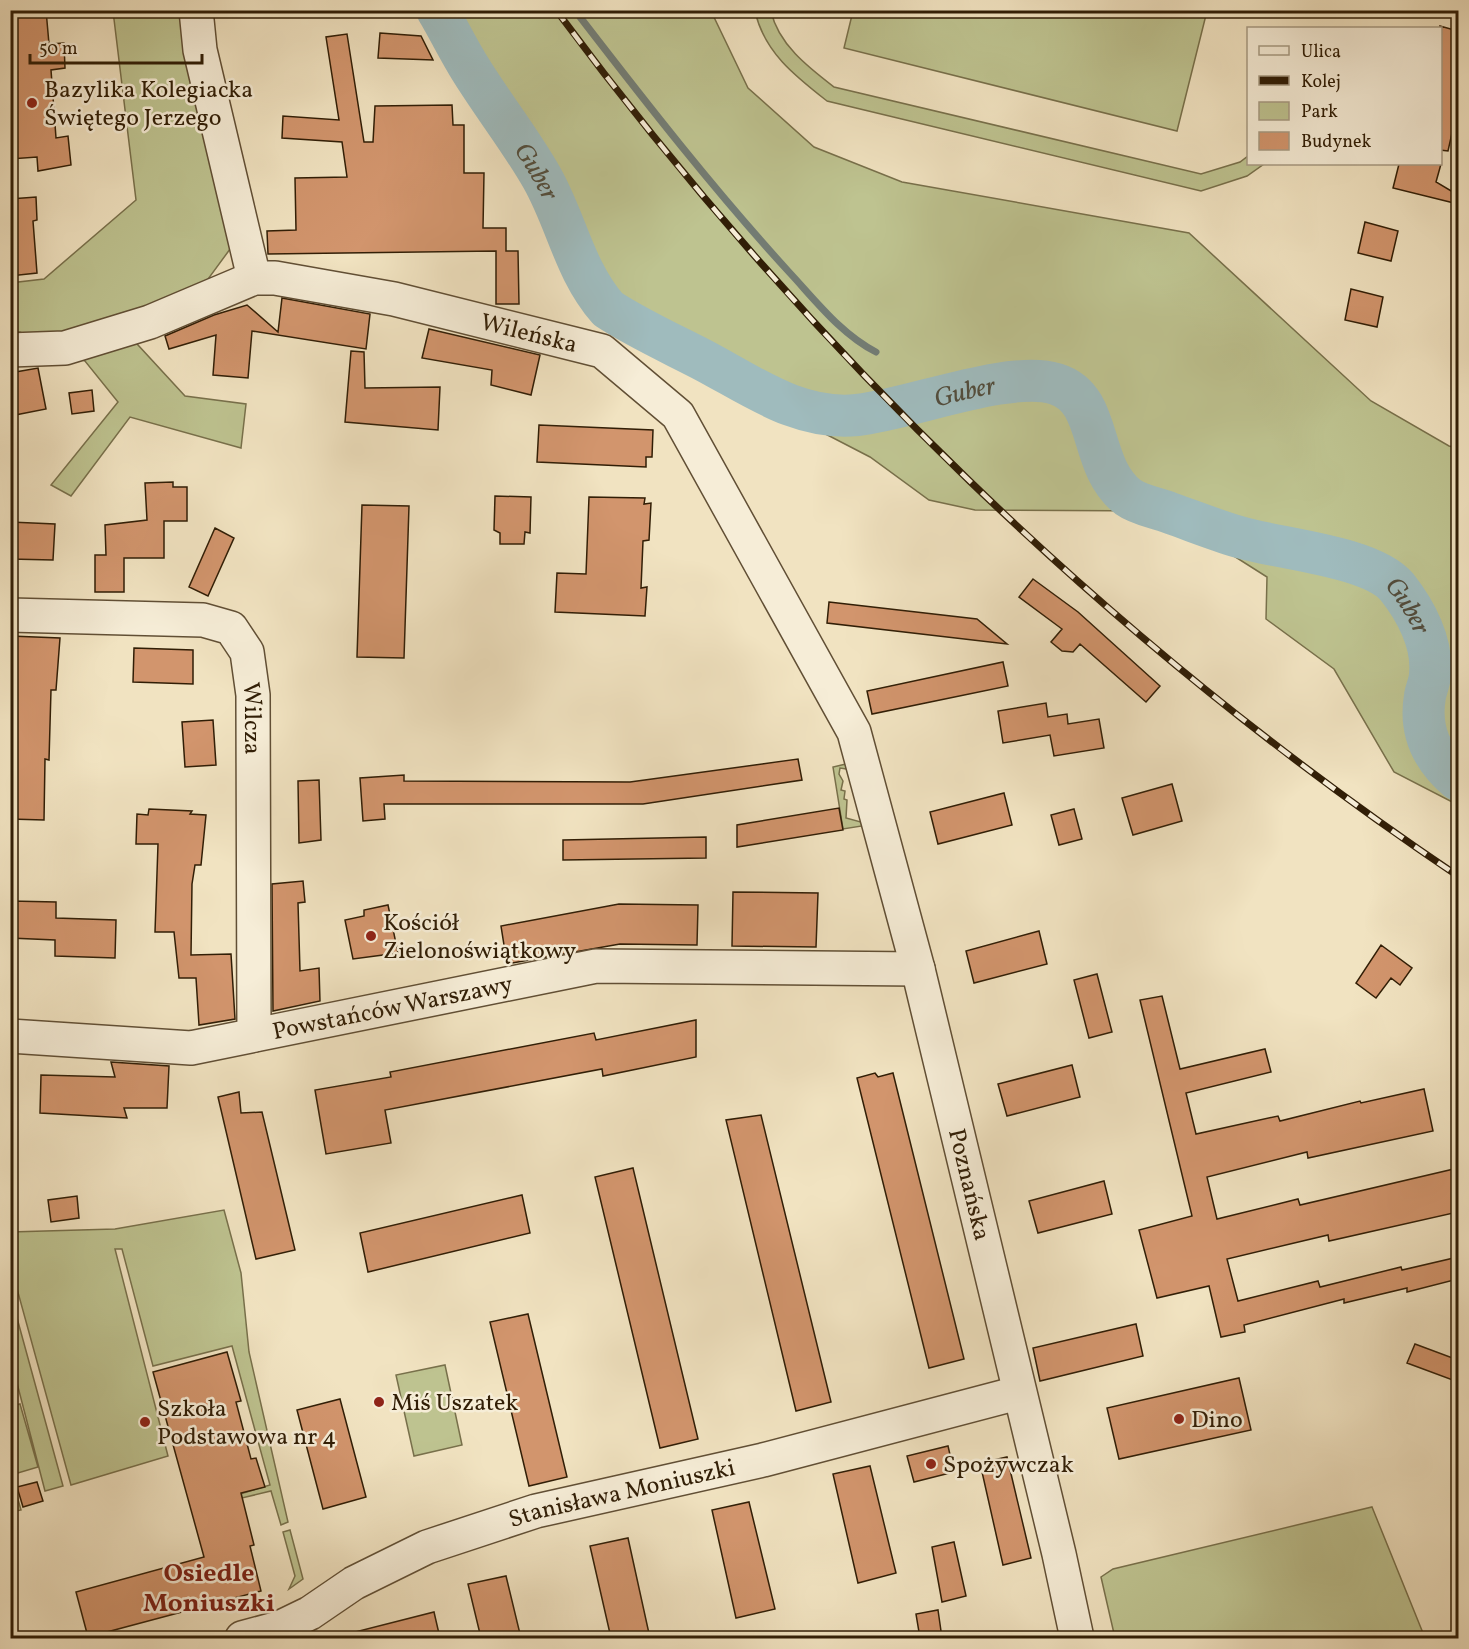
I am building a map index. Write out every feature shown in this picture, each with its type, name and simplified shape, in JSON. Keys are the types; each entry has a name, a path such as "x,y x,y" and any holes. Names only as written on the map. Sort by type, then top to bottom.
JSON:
{"street":[{"path":"196,10 200,50 254,278"},
{"name":"Wileńska","path":"10,350 65,348 150,322 254,278 275,278 394,299 602,351 678,415 854,732"},
{"name":"Wilcza","path":"10,615 203,620 231,628 247,652 253,695 254,1035"},
{"name":"Poznańska","path":"854,732 918,969 1018,1393 1059,1554 1077,1638"},
{"name":"Powstańców Warszawy","path":"10,1036 191,1048 596,966 918,969"},
{"name":"Stanisława Moniuszki","path":"242,1638 279,1628 310,1626 354,1583 427,1547 536,1511 764,1460 1018,1393"}],"green space":[{"path":"853,10 1207,11 1177,131 844,48"},
{"path":"113,11 187,11 233,245 203,286 115,320 185,396 246,404 241,448 130,417 71,496 51,485 118,402 85,361 20,332 11,333 10,283 44,279 136,200"},
{"path":"443,11 711,11 748,88 814,147 902,182 1189,233 1371,401 1449,446 1458,448 1458,805 1394,772 1334,669 1266,619 1267,577 1163,511 975,510 929,500 870,457 669,353 612,311 577,277 552,233 471,50"},
{"path":"755,11 771,11 780,34 795,54 834,87 1201,174 1240,162 1247,157 1247,165 1263,165 1247,176 1201,191 827,101 782,62 759,26"},
{"path":"846,764 847,769 840,768 839,774 843,781 841,790 845,791 844,799 847,800 846,818 861,822 862,826 843,829 833,767"},
{"path":"224,1210 241,1273 249,1352 288,1522 281,1525 271,1491 242,1498 240,1494 270,1485 232,1346 153,1366 122,1249 115,1249 168,1456 71,1485 11,1267 10,1232 115,1229"},
{"path":"11,1296 63,1486 45,1491 11,1360"},
{"path":"445,1365 462,1445 414,1456 396,1375"},
{"path":"20,1404 38,1467 11,1475 21,1510 11,1512 10,1434 14,1433 11,1406"},
{"path":"1372,1507 1425,1638 1115,1638 1101,1577 1113,1569"},
{"path":"290,1530 303,1579 289,1589 295,1576 283,1532"}],"building":[{"name":"Bazylika Kolegiacka Świętego Jerzego","path":"10,10 46,10 49,44 64,43 65,68 51,70 56,138 68,136 71,165 38,171 37,157 10,159"},
{"path":"1440,26 1458,31 1458,106 1448,151 1442,150 1442,27"},
{"path":"380,33 421,36 433,60 378,58"},
{"path":"347,34 364,142 373,142 375,106 452,105 453,125 464,125 464,173 484,173 483,228 506,228 506,251 518,251 519,304 496,304 496,251 268,254 267,231 296,230 295,178 347,177 342,142 282,138 283,116 339,120 326,37"},
{"path":"1399,165 1441,165 1436,182 1458,195 1458,204 1393,188"},
{"path":"36,197 37,220 33,221 37,273 10,276 10,199"},
{"path":"1365,222 1398,231 1391,261 1358,253"},
{"path":"1351,289 1383,297 1377,327 1345,320"},
{"path":"282,298 370,314 366,349 252,331 248,378 213,375 216,335 169,349 165,336 214,315 247,305 278,332"},
{"path":"429,329 540,355 531,395 491,385 492,370 422,358"},
{"path":"351,351 364,352 365,388 440,387 438,430 345,422"},
{"path":"38,368 46,409 10,416 10,373"},
{"path":"92,390 94,411 72,414 69,393"},
{"path":"539,425 653,430 652,457 646,457 646,467 537,462"},
{"path":"173,482 173,487 187,487 187,521 164,521 164,558 124,558 124,592 95,592 95,555 106,555 105,525 147,520 145,483"},
{"path":"495,496 531,497 530,533 525,532 524,544 500,544 500,533 494,530"},
{"path":"589,497 645,498 644,504 651,503 649,540 643,541 641,588 647,587 645,616 555,612 557,573 586,574"},
{"path":"362,505 409,506 404,658 357,657"},
{"path":"10,522 55,524 53,560 10,559"},
{"path":"215,528 234,538 208,596 189,587"},
{"path":"1033,579 1078,612 1160,686 1146,702 1080,644 1073,652 1062,651 1051,642 1062,629 1019,597"},
{"path":"829,602 977,619 1007,644 827,623"},
{"path":"10,636 60,638 56,690 51,690 49,760 45,759 44,820 10,819 14,672 10,672"},
{"path":"134,648 193,650 193,684 133,682"},
{"path":"1003,662 1008,686 872,714 867,691"},
{"path":"1046,703 1048,717 1067,714 1068,724 1099,719 1104,748 1054,756 1050,735 1003,743 998,711"},
{"path":"213,720 216,765 185,767 182,722"},
{"path":"798,759 802,780 643,804 384,804 385,819 363,821 360,778 404,775 404,781 630,782"},
{"path":"319,780 321,840 299,843 298,781"},
{"path":"1172,784 1182,821 1133,835 1122,798"},
{"path":"1004,793 1012,825 938,844 930,812"},
{"path":"839,808 843,830 737,847 737,825"},
{"path":"149,809 192,811 190,814 206,815 201,865 195,865 192,884 191,955 231,954 235,1019 199,1025 196,978 179,978 174,932 155,932 158,844 136,844 137,814 148,815"},
{"path":"1074,809 1082,839 1059,845 1051,815"},
{"path":"706,837 706,858 563,860 563,840"},
{"path":"303,881 305,902 298,903 300,971 319,968 320,1001 273,1011 272,884"},
{"path":"733,892 818,893 816,947 732,946"},
{"path":"10,901 56,902 56,918 116,920 115,958 55,956 55,940 10,938"},
{"path":"619,904 698,905 697,945 620,944 507,964 501,926"},
{"name":"Kościół Zielonoświątkowy","path":"388,905 398,953 353,959 345,920 364,916 364,910"},
{"path":"1039,931 1047,964 974,983 966,951"},
{"path":"1381,945 1412,968 1400,985 1391,978 1376,998 1356,983"},
{"path":"1097,974 1112,1032 1089,1038 1074,980"},
{"path":"1162,996 1180,1069 1265,1049 1271,1072 1186,1093 1196,1134 1278,1116 1280,1121 1360,1101 1361,1103 1424,1089 1433,1131 1308,1158 1307,1152 1207,1177 1217,1219 1298,1199 1300,1205 1458,1168 1458,1212 1329,1241 1328,1235 1227,1259 1238,1301 1318,1281 1320,1287 1401,1267 1402,1270 1458,1257 1458,1279 1407,1292 1407,1288 1344,1303 1344,1299 1244,1325 1245,1332 1221,1337 1209,1286 1157,1298 1139,1230 1192,1216 1140,1000"},
{"path":"696,1020 696,1057 603,1076 602,1069 385,1110 391,1143 326,1154 315,1090 391,1077 390,1072 594,1033 596,1040"},
{"path":"111,1062 169,1066 167,1108 124,1108 127,1118 40,1113 41,1075 115,1077"},
{"path":"1072,1065 1080,1097 1007,1116 998,1084"},
{"path":"875,1073 878,1077 893,1073 964,1359 929,1368 857,1078"},
{"path":"239,1092 241,1113 262,1112 295,1250 256,1259 218,1097"},
{"path":"761,1115 831,1402 796,1411 726,1120"},
{"path":"633,1168 698,1439 660,1448 595,1177"},
{"path":"1104,1181 1112,1214 1038,1233 1029,1201"},
{"path":"522,1195 530,1233 368,1272 360,1233"},
{"path":"77,1196 79,1218 51,1222 48,1200"},
{"path":"528,1314 567,1477 529,1486 490,1322"},
{"path":"1136,1324 1143,1356 1040,1381 1033,1348"},
{"path":"1415,1344 1458,1360 1458,1382 1407,1363"},
{"path":"227,1352 241,1401 236,1402 251,1459 256,1458 265,1487 241,1493 254,1545 250,1546 261,1591 88,1637 76,1592 204,1557 153,1372"},
{"name":"Dino","path":"1239,1378 1251,1430 1119,1459 1107,1408"},
{"path":"340,1399 366,1497 323,1509 297,1410"},
{"name":"Spożywczak","path":"948,1446 954,1472 914,1482 907,1456"},
{"path":"1007,1457 1031,1558 1003,1565 980,1463"},
{"path":"870,1466 896,1573 858,1583 833,1474"},
{"path":"37,1482 43,1501 23,1507 17,1487"},
{"path":"749,1502 775,1609 736,1618 712,1510"},
{"path":"628,1538 650,1638 611,1638 590,1546"},
{"path":"954,1542 966,1596 942,1602 932,1547"},
{"path":"506,1576 521,1638 481,1638 468,1584"},
{"path":"938,1610 942,1638 920,1638 916,1614"},
{"path":"434,1612 440,1638 356,1638 355,1632"}],"waterway":[{"name":"Guber","path":"437,10 471,70 542,178 587,278 608,309 757,390 795,407 815,412 835,415 878,412 958,392 1013,382 1036,381 1056,384 1071,392 1082,403 1106,468 1115,484 1132,500 1239,537 1346,561 1384,576 1397,587 1417,617 1429,651 1430,677 1424,709 1426,732 1441,763 1458,780"},
{"path":"580,17 682,147 762,241 830,316 851,336 876,352"},
{"path":"953,381 960,393"}],"railway":[{"path":"556,10 652,134 753,255 860,370 970,482 1086,588 1205,689 1330,785 1458,876"}],"place":[{"name":"Bazylika Kolegiacka Świętego Jerzego","path":"32,103"},
{"name":"Kościół Zielonoświątkowy","path":"371,936"},
{"name":"Miś Uszatek","path":"379,1402"},
{"name":"Dino","path":"1179,1419"},
{"name":"Szkoła Podstawowa nr 4","path":"145,1422"},
{"name":"Spożywczak","path":"931,1464"}],"district":[{"name":"Osiedle Moniuszki","path":"209,1587"}]}
